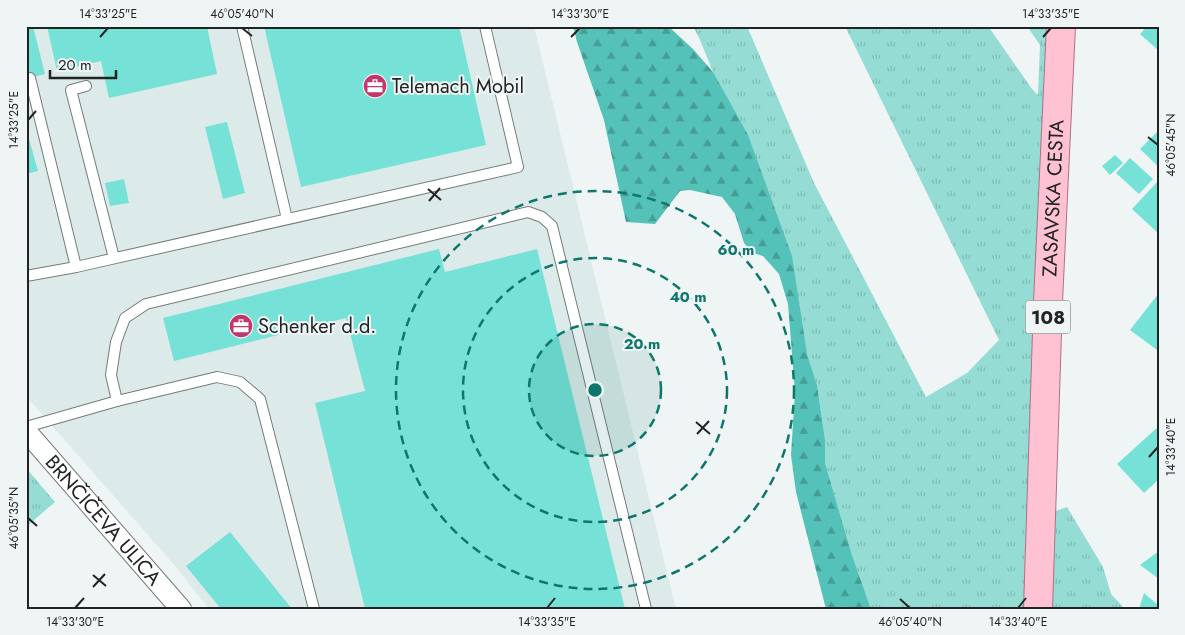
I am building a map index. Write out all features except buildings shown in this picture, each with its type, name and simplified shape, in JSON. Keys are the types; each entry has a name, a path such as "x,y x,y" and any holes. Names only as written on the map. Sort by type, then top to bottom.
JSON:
{"main road":[{"name":"ZASAVSKA CESTA","path":"1038,609 1048,302 1061,26"}],"street":[{"name":"BRNČIČEVA ULICA","path":"26,431 181,609"}],"lane":[{"path":"242,26 287,219"},
{"path":"26,276 518,167 485,26"},
{"path":"30,78 76,266"},
{"path":"86,86 71,90 114,258"},
{"path":"117,401 111,376 116,342 125,318 146,304 528,212 542,217 552,226 646,609"},
{"path":"26,427 117,401 217,377 240,382 260,399 314,609"}],"shaded area":[{"path":"26,26 534,26 676,609 209,609 175,566 26,396"}],"green space":[{"path":"573,26 668,26 693,49 713,72 748,135 792,256 807,354 817,385 825,439 825,463 852,555 871,609 826,609 796,492 791,455 795,392 788,304 779,274 763,256 753,253 744,243 735,214 722,197 690,190 680,191 655,224 626,222 604,120"},
{"path":"693,26 747,26 814,183 926,397 967,373 999,340 845,26 988,26 1038,95 1040,45 1027,26 1050,26 1027,609 871,609 852,555 825,463 825,439 817,385 713,72"},
{"path":"26,468 55,502 26,527"},
{"path":"1067,507 1103,567 1111,594 1125,609 1052,609 1056,511"}],"place":[{"name":"Telemach Mobil","path":"375,86"},
{"name":"Schenker d.d.","path":"241,326"}]}
